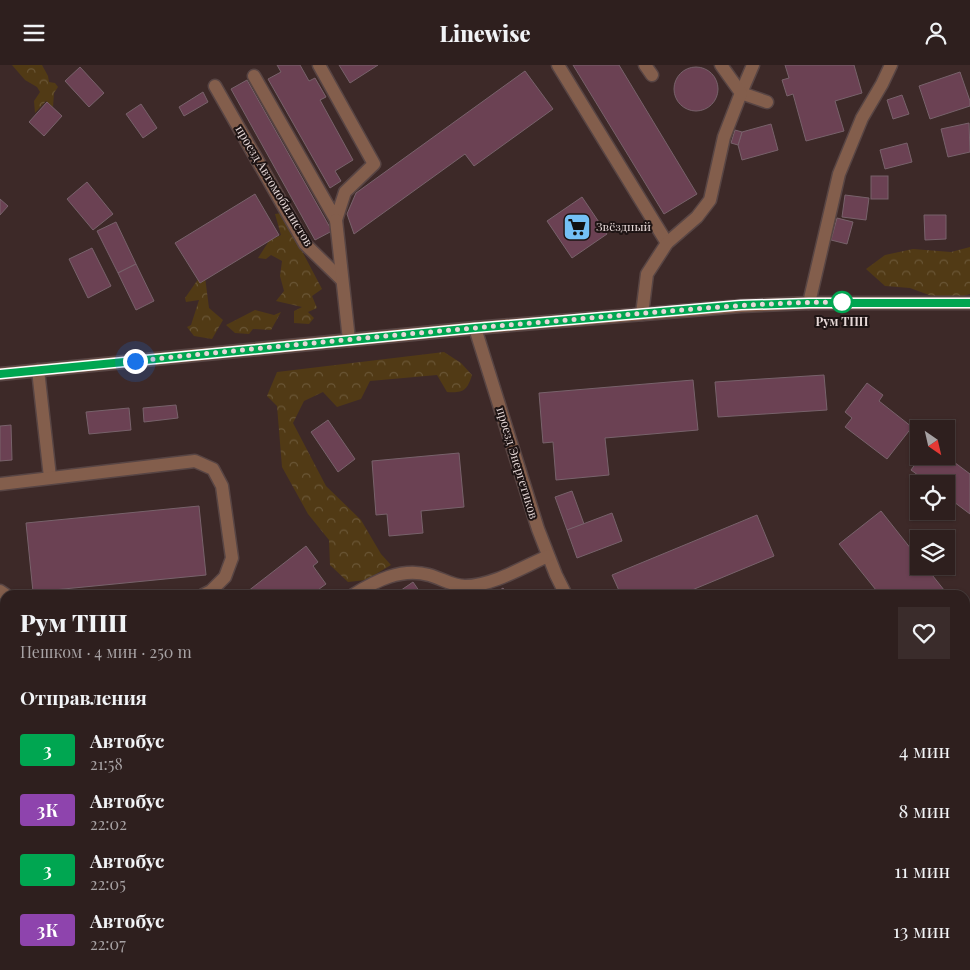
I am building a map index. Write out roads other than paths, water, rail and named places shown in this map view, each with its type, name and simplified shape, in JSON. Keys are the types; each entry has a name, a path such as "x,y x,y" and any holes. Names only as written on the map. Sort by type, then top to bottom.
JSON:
{"street":[{"path":"319,65 374,164 345,192 336,220 349,340"},
{"path":"558,65 667,243"},
{"path":"721,65 740,93 767,103"},
{"path":"642,314 647,274 667,243 697,217 710,200 724,137 740,93 753,65"},
{"path":"809,303 839,174 862,118 882,84 890,65"},
{"path":"254,76 336,220"},
{"name":"проезд Автомобилистов","path":"215,86 305,244 342,280"},
{"path":"0,374 475,328 741,305 970,303"},
{"name":"проезд Энергетиков","path":"475,328 538,529 564,590"},
{"path":"38,370 50,477"},
{"path":"0,484 195,461 212,469 222,486 232,558 225,577 212,590"},
{"path":"363,590 396,573 427,574 464,586 483,584 548,556"},
{"path":"482,590 501,577"}],"place":[{"name":"Звёздный","path":"577,227"},
{"name":"Рум ТПП","path":"842,302"}]}
